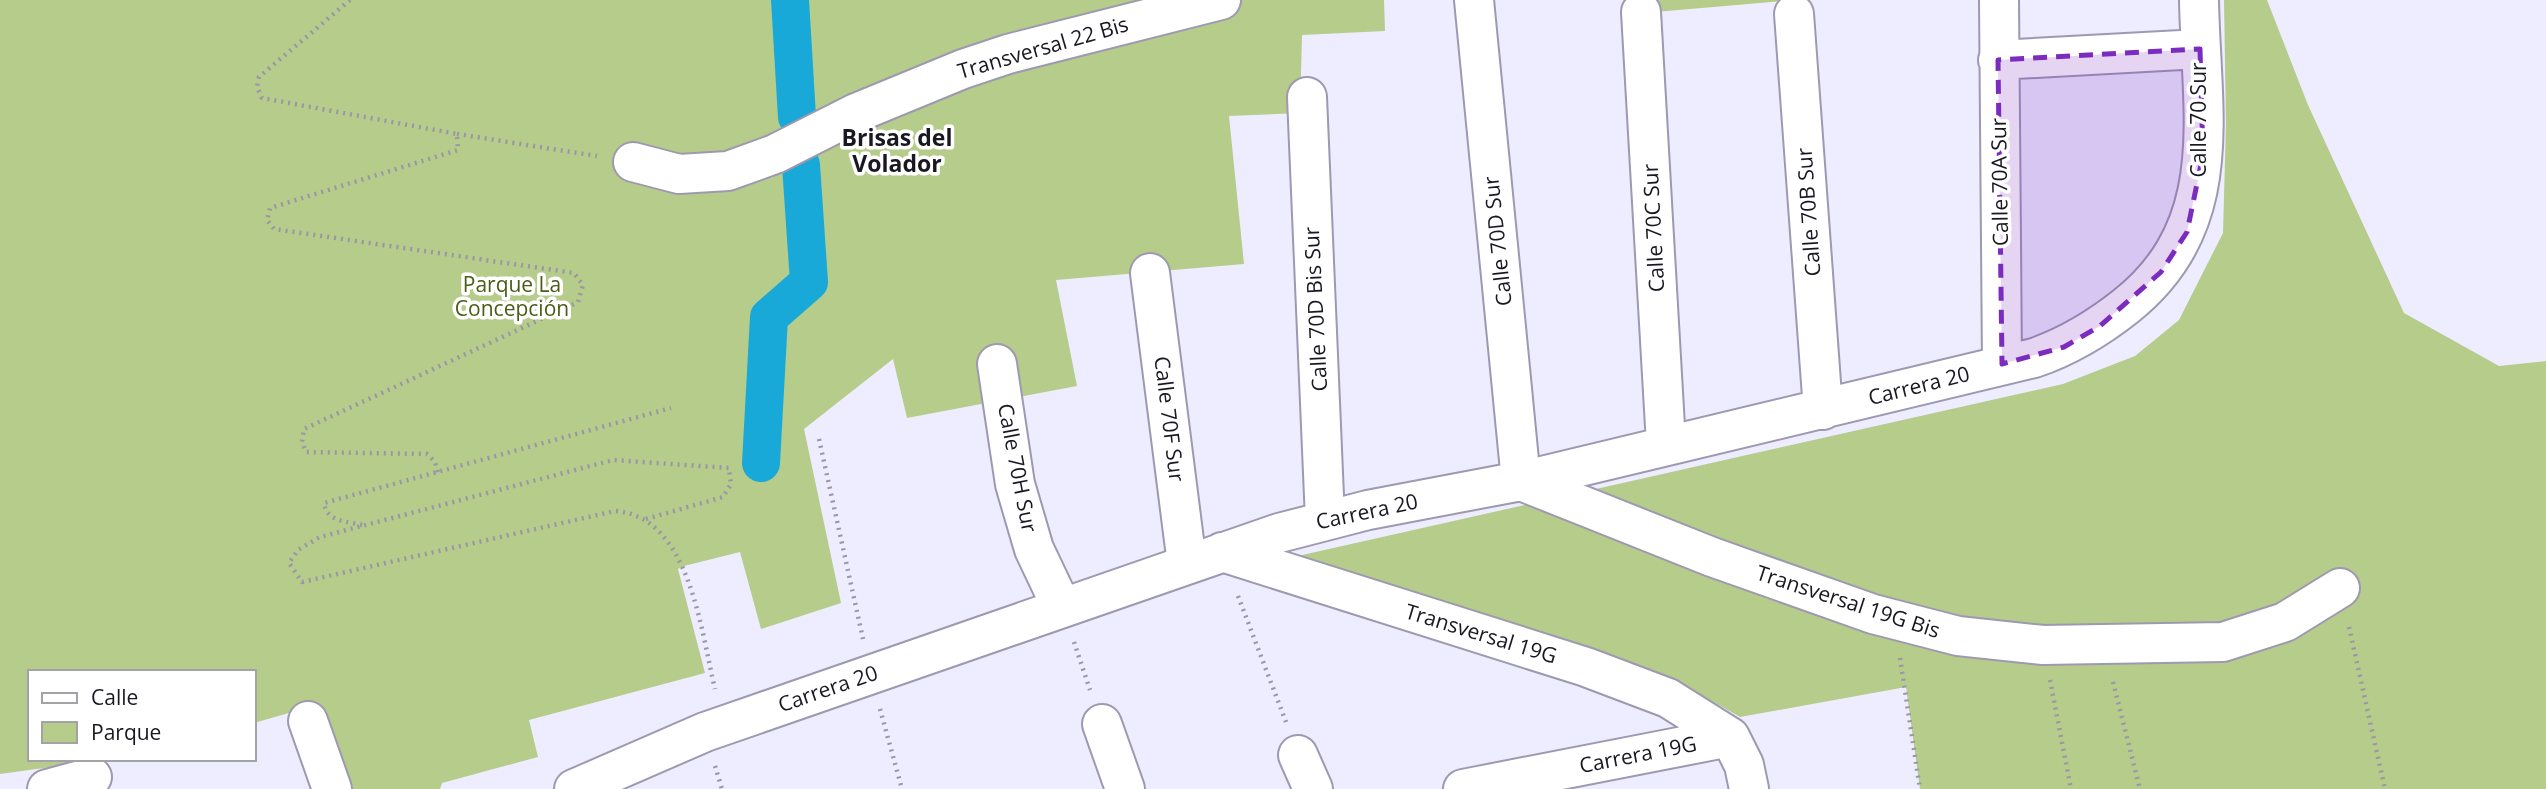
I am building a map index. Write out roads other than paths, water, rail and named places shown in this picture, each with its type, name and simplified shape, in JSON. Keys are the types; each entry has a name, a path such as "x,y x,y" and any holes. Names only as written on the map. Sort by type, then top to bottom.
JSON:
{"street":[{"name":"Transversal 22 Bis","path":"632,162 679,174 728,171 775,154 856,113 963,69 1008,54 1221,0"},
{"name":"Calle 70D Sur","path":"1474,0 1521,481"},
{"name":"Calle 70A Sur","path":"1999,0 2002,365"},
{"name":"Calle 70 Sur","path":"2161,272 2187,232 2198,195 2203,155 2199,0"},
{"name":"Calle 70C Sur","path":"1641,12 1666,444"},
{"name":"Calle 70B Sur","path":"1794,14 1823,410"},
{"path":"1998,60 2200,49"},
{"name":"Calle 70D Bis Sur","path":"1307,97 1325,520"},
{"name":"Carrera 20","path":"574,789 724,726 1205,558 1325,520 1521,481 1666,444 1823,410 2034,358 2073,342 2101,326 2161,272"},
{"name":"Calle 70F Sur","path":"1150,273 1205,558"},
{"name":"Calle 70H Sur","path":"997,364 1015,484 1034,548 1062,608"},
{"name":"Transversal 19G Bis","path":"1521,481 1712,557 1891,619 1958,636 2043,645 2190,645 2254,634 2313,607 2340,588"},
{"name":"Transversal 19G","path":"1205,558 1587,667 1668,698 1730,737"},
{"path":"308,721 332,789"},
{"path":"1102,724 1125,789"},
{"path":"1730,737 1744,765 1749,789"},
{"name":"Carrera 19G","path":"1463,789 1730,737"},
{"path":"1298,754 1313,789"},
{"path":"47,789 92,777"}],"waterway":[{"path":"790,0 797,117"},
{"path":"761,463 769,317 809,282 801,165"}],"district":[{"name":"Brisas del Volador","path":"897,151"}],"park label":[{"name":"Parque La Concepción","path":"512,297"}]}
